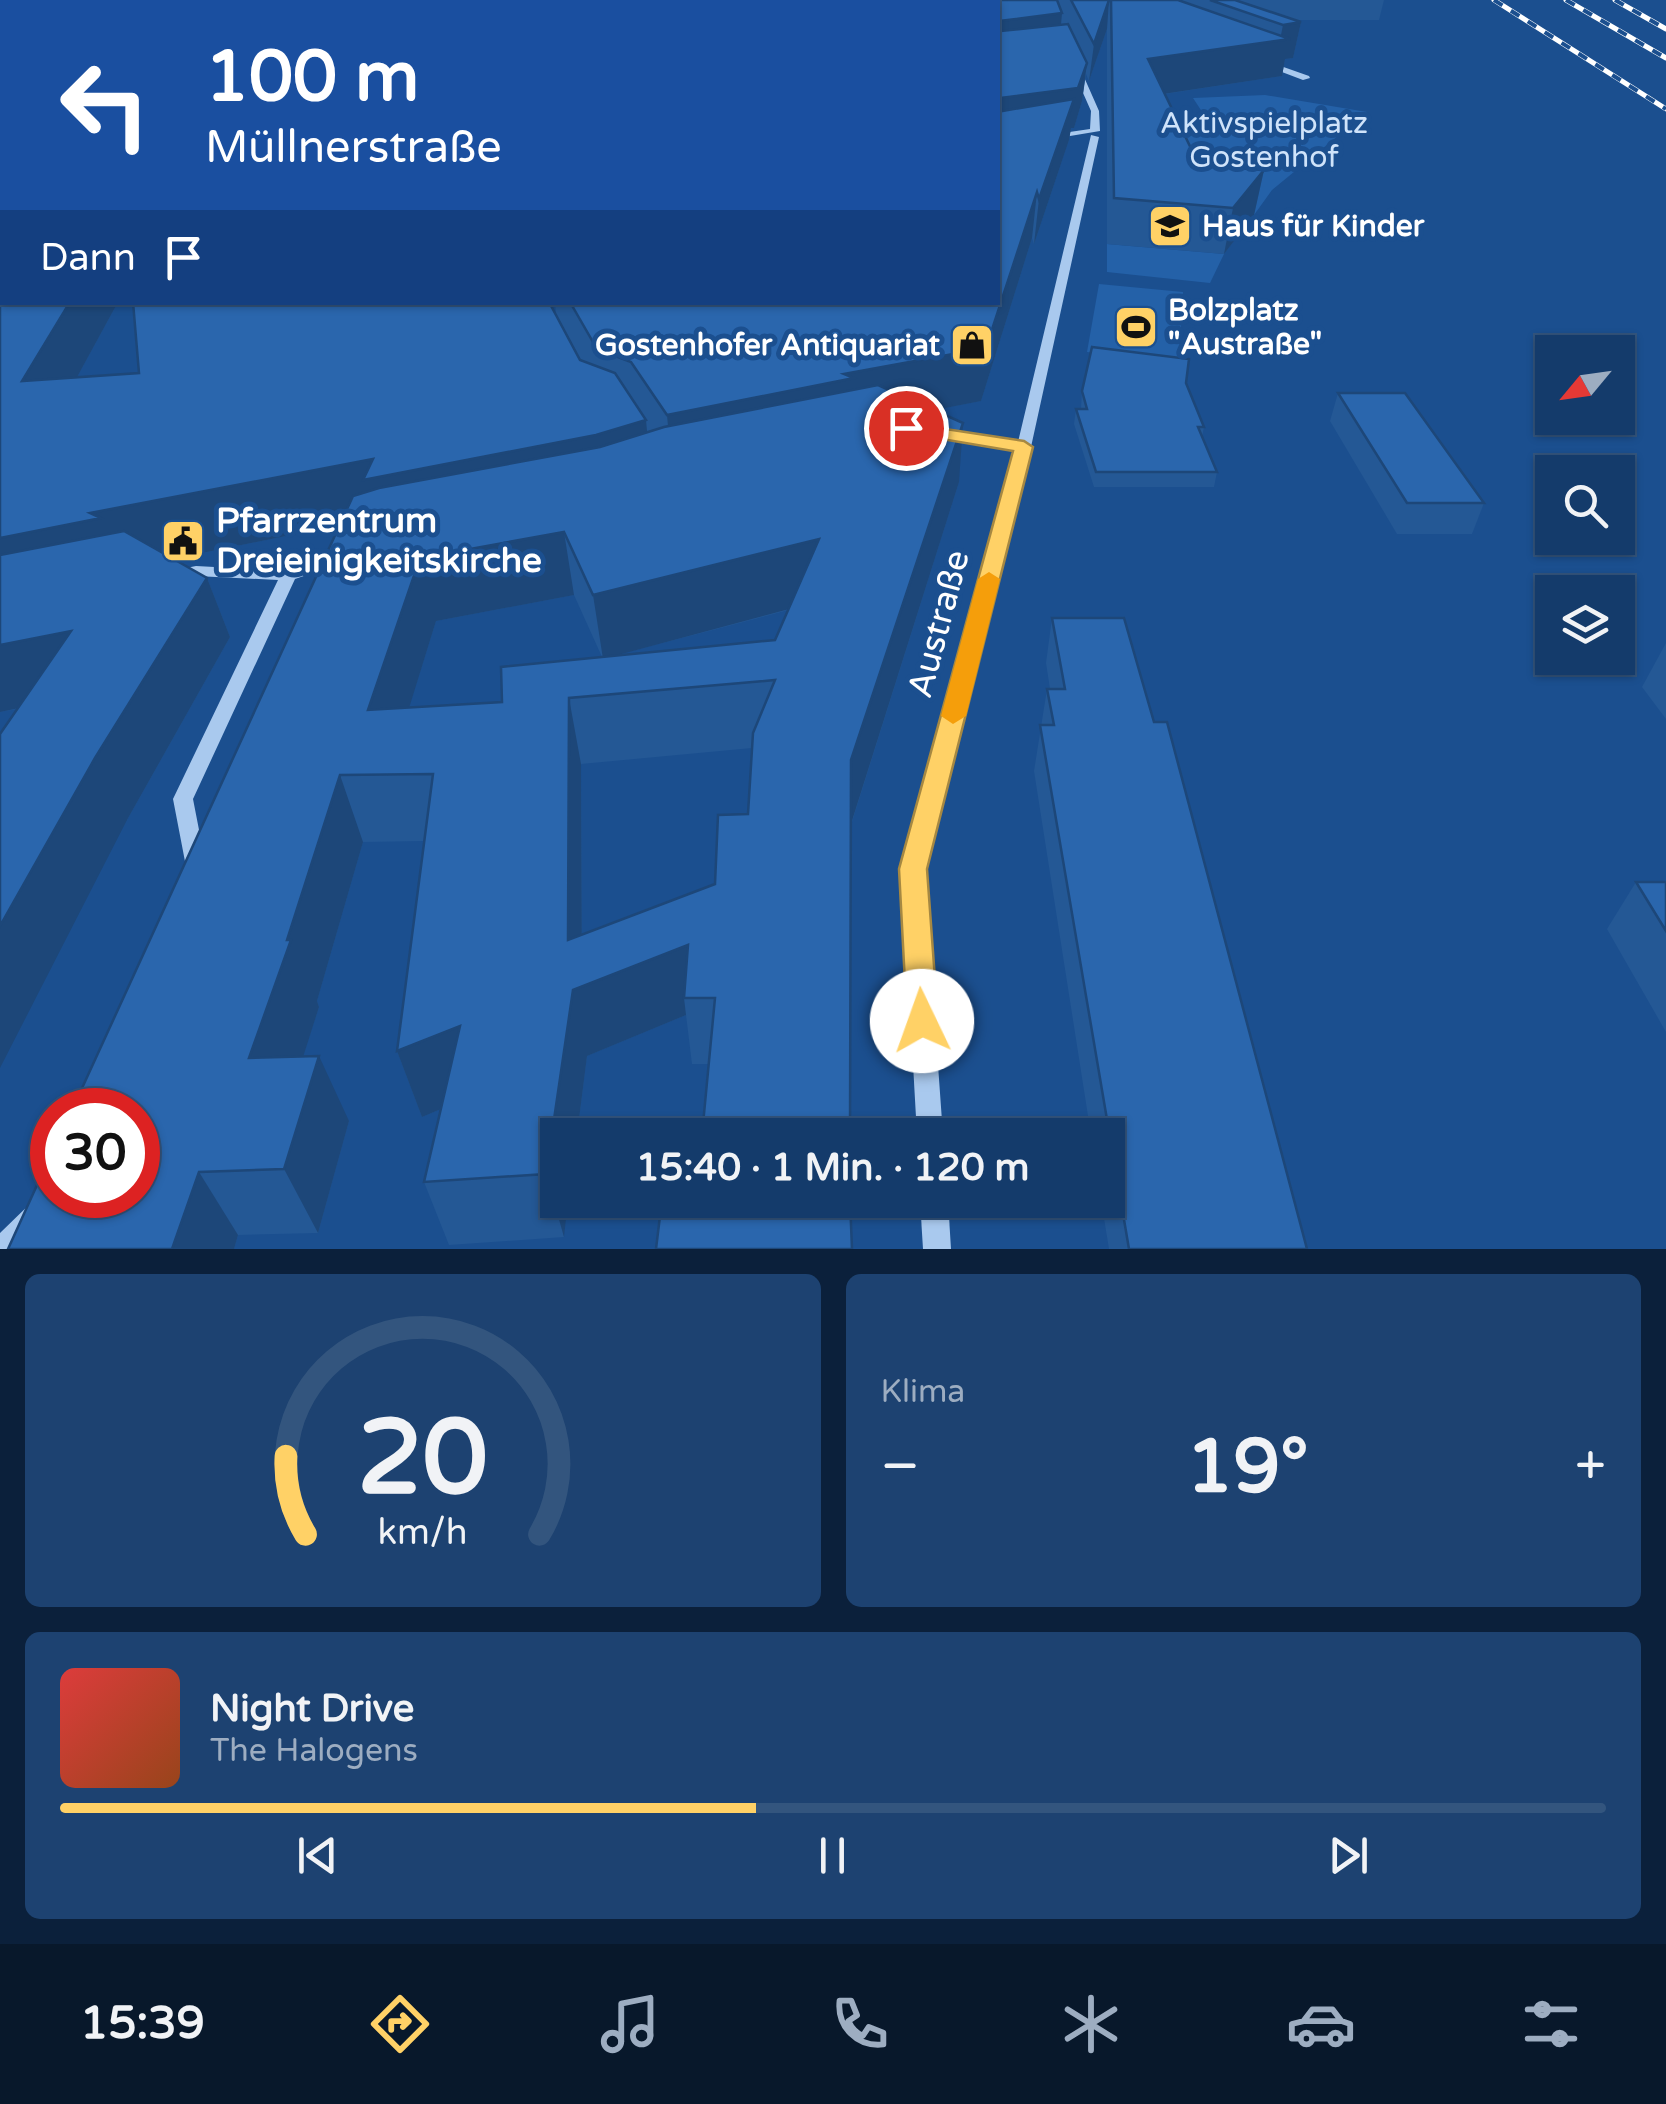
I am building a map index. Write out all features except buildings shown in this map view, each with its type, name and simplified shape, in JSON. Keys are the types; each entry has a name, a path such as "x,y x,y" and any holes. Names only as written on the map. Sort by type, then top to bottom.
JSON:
{"street":[{"name":"Austraße","path":"929,1118 913,869 1024,447 1095,134 1096,111 1069,54"},
{"path":"1254,58 1306,78"},
{"path":"1036,139 1095,134"},
{"path":"926,432 1024,447"},
{"path":"156,579 196,571 288,576 356,553"},
{"path":"189,898 197,880 183,799 288,576"},
{"path":"4,1249 34,1218"},
{"path":"935,1218 936,1249"}],"green space":[{"name":"Aktivspielplatz Gostenhof","path":"1265,95 1367,112 1272,190 1254,215 1121,134 1218,136 1193,98"},
{"path":"1107,244 1224,254 1210,283 1107,272"},
{"name":"Bolzplatz \"Austraße\"","path":"1099,284 1183,292 1179,362 1087,352"}],"railway":[{"path":"1494,0 1666,109"},
{"path":"1566,0 1666,58"},
{"path":"1615,0 1666,29"}],"slow traffic":[{"path":"953,716 989,579"}],"place":[{"name":"Haus für Kinder","path":"1170,226"},
{"name":"Bolzplatz \"Austraße\"","path":"1136,327"},
{"name":"Gostenhofer Antiquariat","path":"972,345"},
{"name":"Pfarrzentrum Dreieinigkeitskirche","path":"183,541"}],"route":[{"path":"906,428 1024,447 913,869 922,1021"}]}
